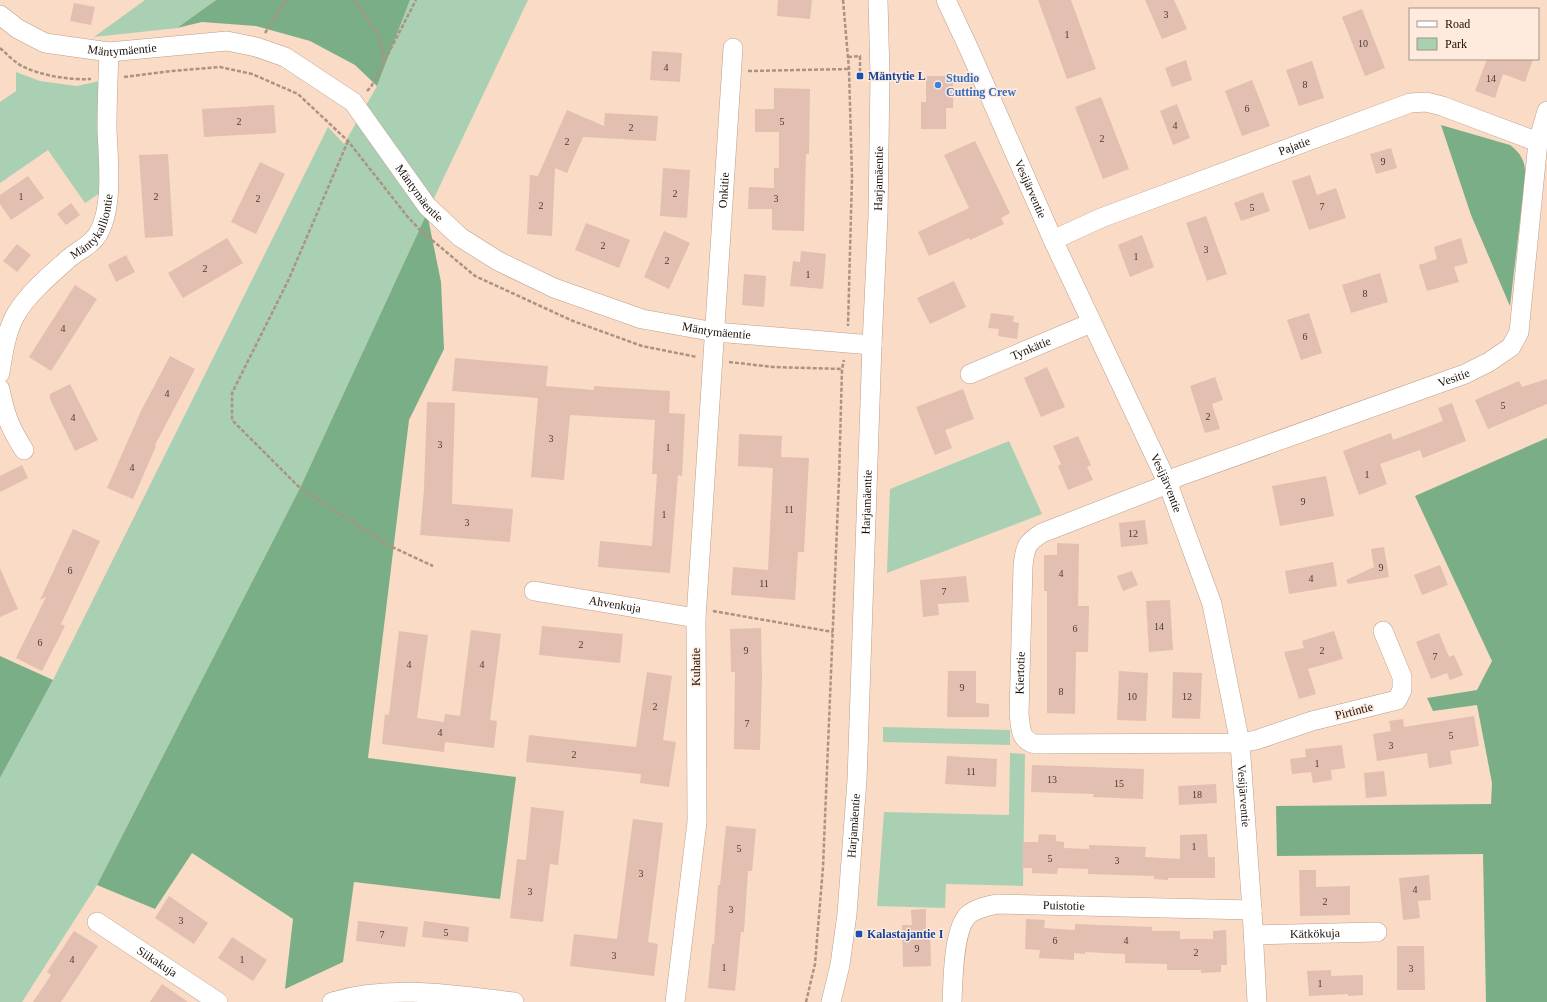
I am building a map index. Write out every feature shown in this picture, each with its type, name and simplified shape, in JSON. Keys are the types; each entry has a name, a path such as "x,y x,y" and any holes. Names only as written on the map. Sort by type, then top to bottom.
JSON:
{"street":[{"name":"Harjamäentie","path":"832,1002 840,965 847,914 857,780 878,216 880,76 878,0"},
{"name":"Vesijärventie","path":"946,0 970,49 1053,240 1091,323 1168,484 1212,604 1240,743 1254,935 1257,1002"},
{"name":"Mäntymäentie","path":"0,15 18,29 44,43 109,52 227,41 256,47 285,57 353,102 427,206 460,236 498,261 554,288 642,319 715,332 872,345"},
{"name":"Onkitie","path":"715,332 733,48"},
{"name":"Mäntykalliontie","path":"0,373 5,344 16,315 34,291 67,259 85,248 94,239 98,234 105,218 109,187 107,128 109,52"},
{"name":"Pajatie","path":"1053,240 1101,218 1410,103 1426,102 1442,106 1538,142"},
{"name":"Vesitie","path":"1168,484 1177,477 1332,423 1464,374 1489,362 1511,347 1519,332 1538,142 1547,111"},
{"name":"Tynkätie","path":"970,374 1091,323"},
{"name":"Kuhatie","path":"675,1002 697,822 696,618 715,332"},
{"path":"0,389 4,408 12,431 24,450"},
{"name":"Kiertotie","path":"1168,484 1042,533 1029,541 1024,551 1023,566 1019,714 1022,734 1029,742 1035,744 1240,743"},
{"name":"Ahvenkuja","path":"534,591 696,618"},
{"name":"Pirtintie","path":"1240,743 1256,740 1312,721 1397,700 1402,690 1402,677 1383,631"},
{"name":"Puistotie","path":"952,1002 955,948 962,926 968,915 983,907 997,904 1252,910"},
{"name":"Siikakuja","path":"97,922 218,1002"},
{"name":"Kätkökuja","path":"1254,935 1377,932"},
{"path":"332,1002 346,998 404,992 446,994 514,1002"}],"path":[{"path":"256,47 286,0"},
{"path":"354,0 379,34 384,62"},
{"path":"353,102 371,87 416,0"},
{"path":"806,1002 815,964 823,867 842,369 847,342 852,177 849,69 843,0"},
{"path":"848,57 860,56 860,76"},
{"path":"732,72 849,69"},
{"path":"348,141 288,281 232,393 232,420 300,488 390,546 433,566"},
{"path":"696,618 704,610 833,632"}],"green space":[{"path":"145,0 216,0 177,28 94,37"},
{"path":"216,0 410,0 377,86 355,65 310,41 256,26 202,22 177,28"},
{"path":"410,0 528,0 427,213 300,488 97,885 22,1002 0,1002 0,778 53,680 328,127 344,144 377,86"},
{"path":"16,72 40,81 77,86 108,79 109,187 85,203 48,150 0,183 0,102 16,91"},
{"path":"1441,125 1510,145 1518,152 1524,163 1525,178 1510,306 1471,215"},
{"path":"427,213 441,282 444,349 409,420 368,758 516,777 500,899 354,882 343,962 285,989 293,919 192,853 155,909 97,885 300,488"},
{"path":"1547,438 1547,1002 1486,1002 1483,854 1277,856 1276,806 1491,804 1492,783 1477,705 1433,711 1427,698 1477,690 1492,661 1415,496"},
{"path":"1009,441 1042,514 887,573 890,489"},
{"path":"0,656 53,680 0,778"},
{"path":"883,727 1010,730 1010,745 883,742"},
{"path":"1010,753 1025,754 1023,886 946,884 945,908 877,906 884,812 1009,815"}],"building":[{"path":"778,0 812,0 810,19 777,16"},
{"path":"1038,0 1071,0 1096,69 1067,79"},
{"path":"1145,0 1174,0 1187,29 1162,39"},
{"path":"74,3 95,7 91,25 70,21"},
{"path":"1362,9 1385,68 1365,76 1342,17"},
{"path":"652,51 682,53 680,82 650,80"},
{"path":"1186,60 1192,80 1172,87 1165,68"},
{"path":"1487,60 1533,60 1525,82 1503,74 1495,98 1475,91"},
{"path":"1312,61 1324,98 1299,106 1286,70"},
{"path":"926,76 953,76 953,108 946,108 946,129 921,129 921,102 926,102"},
{"path":"1252,80 1270,126 1242,136 1225,91"},
{"path":"774,88 810,89 809,154 806,154 804,231 772,230 772,209 748,209 749,187 774,188 774,168 779,168 779,132 755,132 755,109 774,109"},
{"path":"1101,97 1129,169 1103,179 1075,107"},
{"path":"1177,104 1190,138 1173,145 1160,111"},
{"path":"274,105 276,133 204,137 202,109"},
{"path":"567,110 604,126 605,113 658,116 656,141 583,137 567,173 555,168 552,236 527,234 530,175 538,176"},
{"path":"975,141 1010,213 1001,218 1004,224 970,240 969,238 929,256 918,232 969,208 944,155"},
{"path":"1391,148 1397,168 1376,174 1370,154"},
{"path":"168,154 173,236 145,238 139,155"},
{"path":"260,162 285,174 256,234 231,222"},
{"path":"663,168 690,170 687,218 660,216"},
{"path":"1310,175 1317,195 1336,188 1346,218 1309,230 1292,181"},
{"path":"28,176 44,198 11,220 0,204 0,195"},
{"path":"1263,192 1270,211 1241,221 1234,203"},
{"path":"71,203 80,215 66,225 57,214"},
{"path":"1206,216 1227,274 1207,281 1186,223"},
{"path":"586,223 630,240 619,268 575,250"},
{"path":"664,231 690,243 669,289 644,277"},
{"path":"1142,235 1154,267 1130,277 1118,245"},
{"path":"227,238 243,263 183,298 168,273"},
{"path":"1461,238 1468,263 1454,267 1459,282 1427,291 1419,265 1437,259 1434,247"},
{"path":"17,244 31,255 17,272 3,261"},
{"path":"801,251 826,254 823,289 790,286 793,261 800,262"},
{"path":"126,255 135,272 116,282 108,265"},
{"path":"1380,273 1388,302 1351,313 1342,285"},
{"path":"744,274 766,276 764,307 742,305"},
{"path":"954,281 966,307 930,324 917,298"},
{"path":"75,285 97,299 51,371 29,357"},
{"path":"991,313 1014,316 1013,322 1019,323 1017,339 998,336 999,329 988,328"},
{"path":"1309,313 1322,353 1301,360 1287,320"},
{"path":"170,356 195,369 155,445 156,446 133,499 107,488 141,411"},
{"path":"455,358 548,366 546,386 594,390 594,386 670,391 669,413 685,414 682,476 678,475 670,573 598,567 600,541 652,546 657,474 652,474 655,420 570,415 564,480 531,477 538,398 452,391"},
{"path":"1047,367 1065,407 1041,417 1024,378"},
{"path":"1215,377 1223,400 1212,404 1220,429 1205,433 1190,386"},
{"path":"1547,379 1547,404 1488,429 1475,400 1519,381 1522,387"},
{"path":"70,384 98,440 75,451 50,399 50,394"},
{"path":"963,389 974,419 945,430 952,448 935,455 916,407"},
{"path":"427,402 455,403 452,504 513,509 510,542 420,535 424,489"},
{"path":"1452,403 1466,441 1423,458 1420,450 1380,464 1387,484 1359,495 1343,451 1391,433 1393,440 1443,421 1438,408"},
{"path":"739,434 782,436 781,457 809,458 804,552 798,552 795,600 731,595 733,567 768,570 773,468 738,466"},
{"path":"1078,436 1091,465 1087,467 1093,480 1068,490 1058,466 1061,464 1053,446"},
{"path":"22,465 28,478 0,492 0,476"},
{"path":"1326,476 1334,516 1280,526 1272,486"},
{"path":"1145,520 1148,544 1121,547 1119,523"},
{"path":"73,529 100,541 61,624 65,626 42,671 16,658 46,597 40,600"},
{"path":"1057,543 1079,544 1078,606 1089,606 1088,652 1076,652 1075,714 1047,713 1047,591 1044,591 1044,555 1057,555"},
{"path":"1384,547 1389,577 1348,584 1346,580 1374,567 1371,549"},
{"path":"1333,562 1337,586 1289,594 1285,571"},
{"path":"1440,565 1448,585 1422,595 1414,575"},
{"path":"0,568 18,609 0,617"},
{"path":"1132,571 1138,585 1123,591 1117,576"},
{"path":"966,576 969,602 938,604 939,615 923,617 920,580"},
{"path":"1170,600 1173,650 1149,652 1146,601"},
{"path":"542,626 623,634 620,663 539,655"},
{"path":"761,628 762,678 760,750 734,749 735,672 731,672 730,629"},
{"path":"471,630 501,634 490,720 497,721 494,748 445,742 444,752 382,744 385,714 389,715 399,631 428,635 417,718 444,722 445,714 460,716"},
{"path":"1334,631 1343,659 1308,669 1316,694 1299,699 1284,652 1304,648 1302,641"},
{"path":"1439,633 1449,657 1454,655 1463,675 1450,680 1447,673 1431,679 1416,642"},
{"path":"948,671 976,671 976,703 989,704 989,717 947,717"},
{"path":"1119,671 1148,673 1146,721 1117,720"},
{"path":"647,672 672,676 663,740 676,742 669,787 640,783 641,774 526,762 529,735 636,747"},
{"path":"1173,672 1202,673 1200,719 1172,718"},
{"path":"1474,716 1479,746 1450,751 1452,764 1429,768 1427,753 1377,761 1373,734 1391,731 1389,721 1403,719 1404,727"},
{"path":"1342,745 1345,768 1331,770 1332,780 1313,783 1311,772 1292,774 1290,759 1306,757 1305,749"},
{"path":"947,756 997,759 996,787 945,784"},
{"path":"1032,765 1144,769 1143,799 1093,797 1094,794 1031,792"},
{"path":"1384,771 1387,796 1366,798 1364,773"},
{"path":"1216,784 1217,803 1179,805 1178,786"},
{"path":"531,807 564,811 558,865 550,864 543,922 510,918 517,859 526,860"},
{"path":"633,819 663,823 648,942 658,944 654,976 570,966 574,934 617,939"},
{"path":"726,826 756,829 752,871 748,871 744,932 741,932 735,991 708,988 712,944 714,944 718,885 720,885"},
{"path":"1039,834 1056,835 1056,841 1064,842 1064,848 1089,849 1089,845 1146,847 1145,857 1180,859 1180,835 1207,834 1208,857 1215,857 1215,878 1168,878 1168,880 1154,879 1154,876 1088,874 1088,869 1058,868 1057,874 1032,873 1032,868 1022,868 1023,842 1038,842"},
{"path":"1299,870 1316,870 1316,887 1350,886 1350,915 1300,916"},
{"path":"1429,875 1431,900 1418,901 1420,918 1403,920 1399,878"},
{"path":"169,896 208,923 194,944 155,918"},
{"path":"926,909 926,929 930,930 931,966 903,967 902,925 912,925 911,910"},
{"path":"1026,919 1045,920 1044,928 1075,930 1075,924 1152,927 1152,931 1180,931 1180,939 1213,939 1213,931 1226,930 1227,965 1221,965 1221,972 1201,973 1201,970 1167,970 1167,964 1125,963 1125,954 1085,952 1085,954 1074,953 1074,960 1039,958 1040,950 1025,949"},
{"path":"358,921 408,927 405,947 356,941"},
{"path":"424,921 469,927 468,942 422,937"},
{"path":"74,931 98,946 61,1002 33,1002 51,975 47,972"},
{"path":"232,937 267,960 253,981 218,958"},
{"path":"1397,946 1424,946 1425,990 1397,990"},
{"path":"1331,970 1331,976 1363,975 1363,995 1348,996 1348,994 1309,996 1307,971"},
{"path":"162,984 188,1002 150,1002"}],"place":[{"name":"Mäntytie L","path":"860,76"},
{"name":"Studio Cutting Crew","path":"938,85"},
{"name":"Kalastajantie I","path":"859,934"}]}
